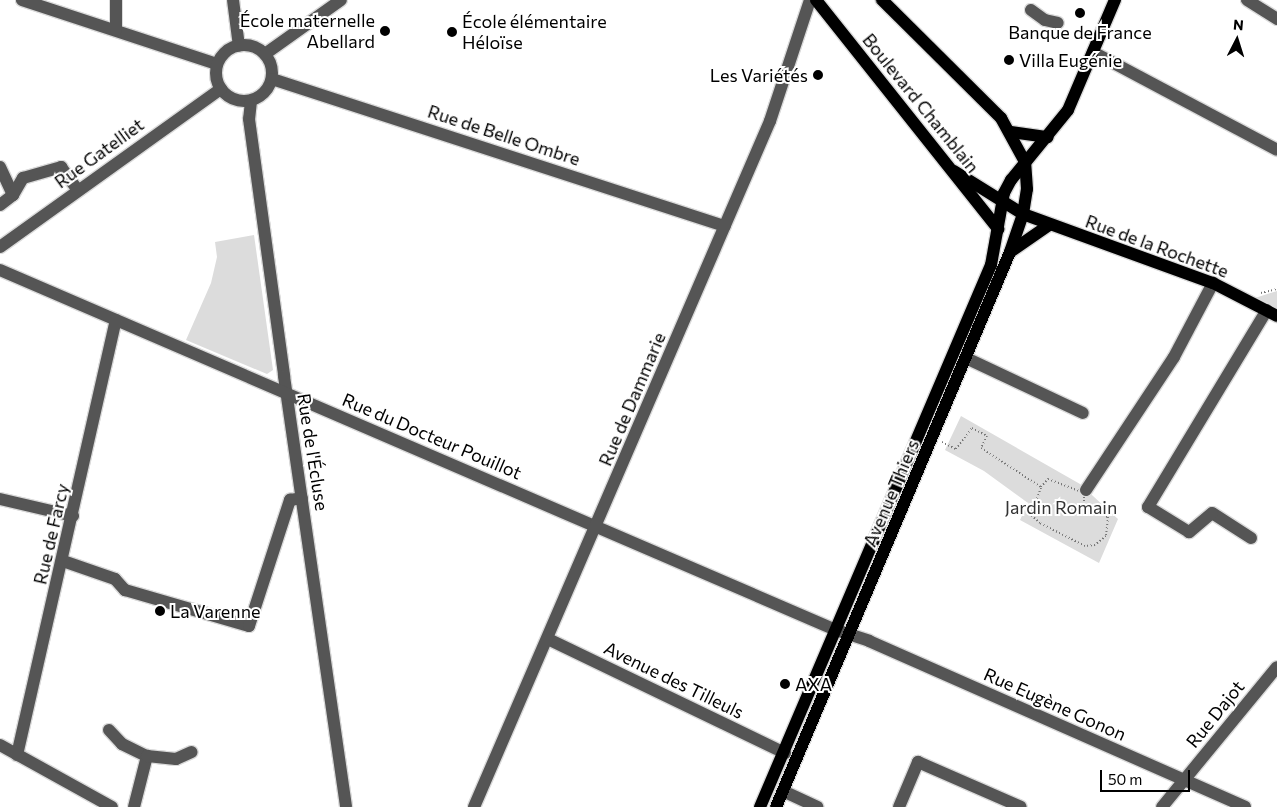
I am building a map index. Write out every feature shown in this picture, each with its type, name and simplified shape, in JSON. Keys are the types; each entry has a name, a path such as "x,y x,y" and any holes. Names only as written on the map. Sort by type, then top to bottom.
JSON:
{"main road":[{"name":"Boulevard Chamblain","path":"816,0 954,171 998,229"},
{"name":"Boulevard Chamblain","path":"882,0 1001,118 1011,132 1025,162 1027,189"},
{"name":"Avenue Thiers","path":"760,807 987,274 1002,204 1011,180 1048,137 1068,110 1115,0"},
{"path":"1011,132 1048,137"},
{"name":"Rue de la Rochette","path":"954,171 1002,204 1023,214 1213,283 1272,313"},
{"name":"Avenue Thiers","path":"776,807 1010,252 1023,214 1027,189"},
{"path":"1010,252 1049,225"}],"street":[{"path":"22,0 218,64"},
{"path":"116,0 116,30"},
{"path":"233,0 239,46"},
{"path":"265,54 341,0"},
{"name":"Rue de Dammarie","path":"474,807 770,121 810,0"},
{"path":"1247,0 1277,19"},
{"path":"1031,10 1045,20 1058,23"},
{"path":"239,46 258,48 265,54 272,70 272,79 265,93 251,101 234,100 220,89 217,81 218,64 226,52 239,46"},
{"path":"1093,52 1277,150"},
{"name":"Rue de Belle Ombre","path":"272,79 725,226"},
{"name":"Rue Gatelliet","path":"0,247 220,89"},
{"name":"Rue de l'Écluse","path":"251,101 249,119 286,393 346,807"},
{"path":"0,167 7,189"},
{"path":"0,205 7,189 23,178 61,167 78,190"},
{"name":"Rue du Docteur Pouillot","path":"0,270 836,630 850,634"},
{"path":"1086,490 1174,357 1213,283"},
{"path":"1251,538 1212,513 1189,532 1148,507 1272,313"},
{"name":"Rue de Farcy","path":"16,755 74,516 116,320"},
{"path":"966,358 1083,413"},
{"path":"63,561 115,579 125,590 249,626 290,500 302,498"},
{"path":"0,499 74,516"},
{"name":"Rue Eugène Gonon","path":"850,634 1245,807"},
{"name":"Avenue des Tilleuls","path":"548,638 784,753"},
{"name":"Rue Dajot","path":"1162,807 1277,667"},
{"path":"109,730 122,744 147,756 176,758 192,752"},
{"path":"0,745 112,807"},
{"path":"134,807 147,756"},
{"path":"899,807 918,762 1021,807"},
{"path":"783,791 818,807"}],"path":[{"path":"933,438 956,449 972,428 987,436 982,448 1041,487"},
{"path":"1052,479 1075,492 1084,493 1084,506 1092,512 1104,513 1108,517 1106,536 1095,545 1085,546 1040,523 1030,510 1041,487 1052,479"}],"green space":[{"path":"254,235 273,370 267,374 186,340 211,283 217,257 215,242"},
{"path":"1277,291 1277,310 1255,298"},
{"name":"Jardin Romain","path":"961,416 1080,484 1118,519 1099,563 1020,520 1028,503 984,471 945,450"}],"place":[{"name":"Banque de France","path":"1080,13"},
{"name":"École maternelle Abellard","path":"385,31"},
{"name":"École élémentaire Héloïse","path":"452,32"},
{"name":"Villa Eugénie","path":"1009,60"},
{"name":"Les Variétés","path":"818,75"},
{"name":"La Varenne","path":"160,611"},
{"name":"AXA","path":"785,684"}]}
